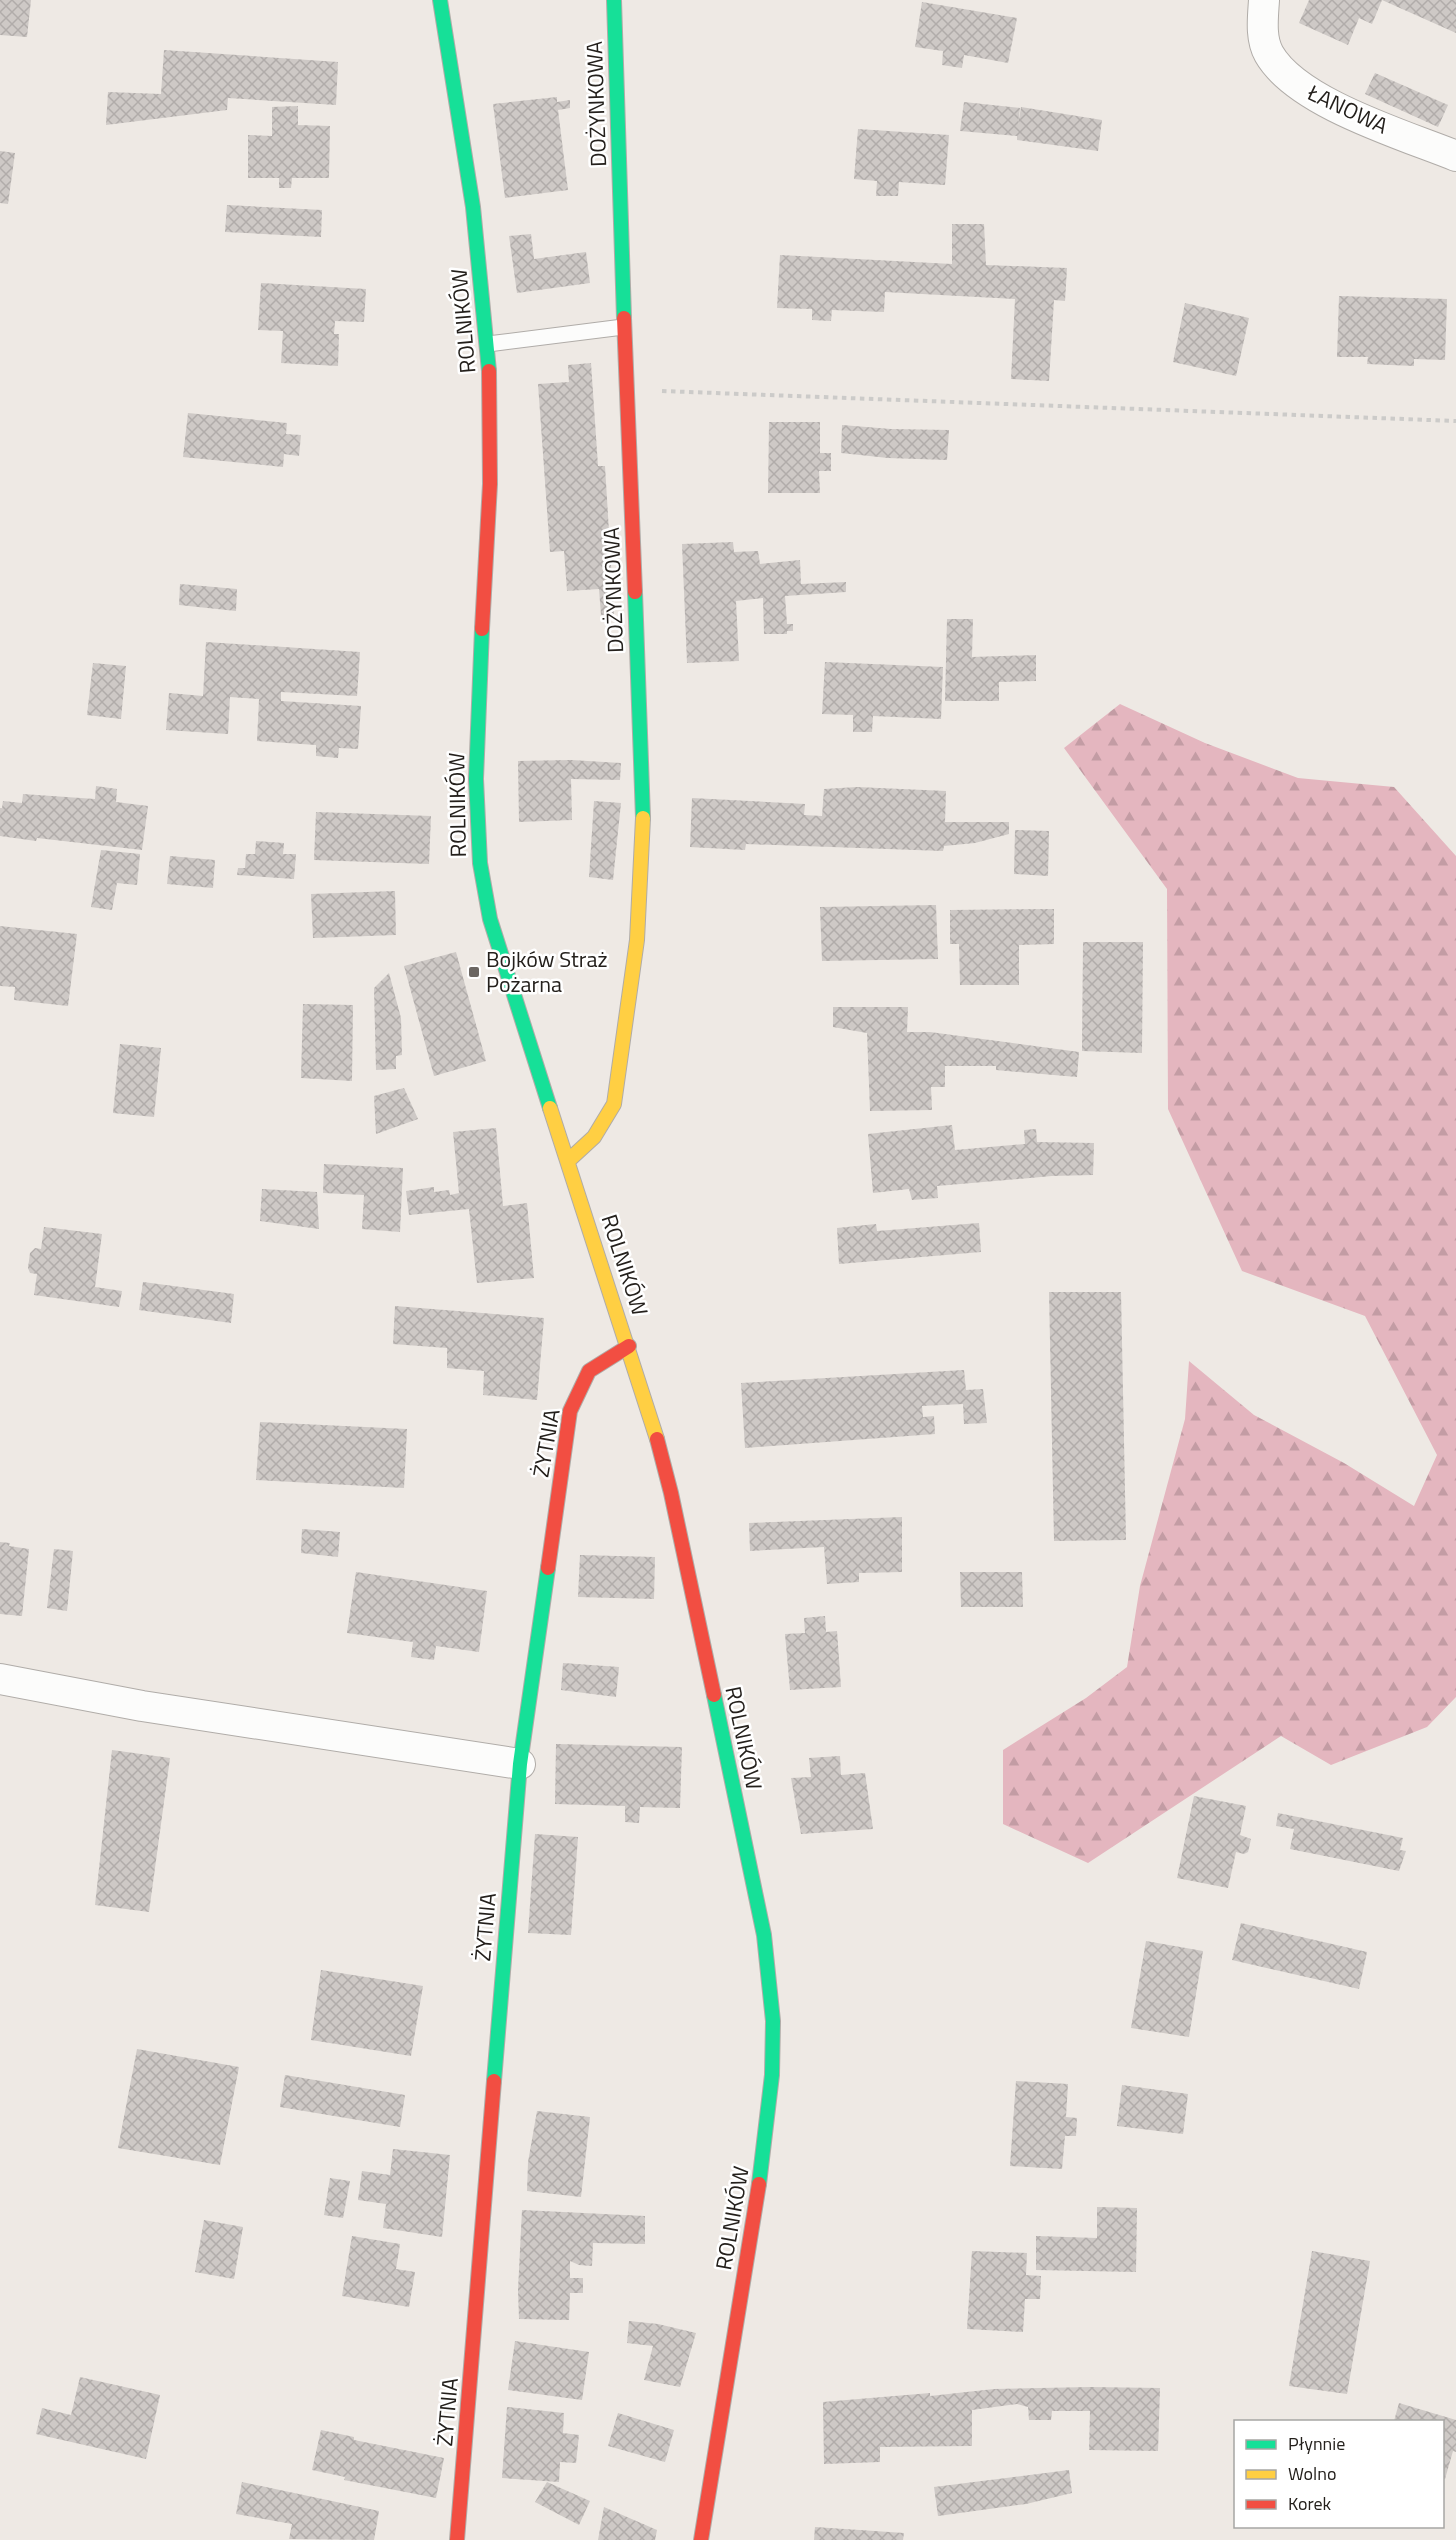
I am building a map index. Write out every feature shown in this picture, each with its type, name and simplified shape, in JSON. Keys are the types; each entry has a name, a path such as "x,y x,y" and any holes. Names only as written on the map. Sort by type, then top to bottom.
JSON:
{"street":[{"name":"ROLNIKÓW","path":"440,0 472,206 488,344 491,415 476,753 476,848 490,919 629,1346 671,1493 764,1935 773,2021 772,2075 766,2142 701,2540"},
{"name":"DOŻYNKOWA","path":"568,1160 594,1137 614,1104 637,940 642,870 643,790 623,327 614,0"},
{"name":"ŁANOWA","path":"1264,0 1263,35 1269,54 1295,83 1324,101 1456,156"},
{"name":"ŻYTNIA","path":"457,2540 520,1764 570,1411 589,1371 629,1346"},
{"path":"0,1679 142,1706 520,1764"}],"lane":[{"path":"488,344 623,327"}],"path":[{"path":"626,389 1456,421"}],"green space":[{"path":"1120,704 1205,743 1298,778 1394,787 1456,856 1456,1697 1427,1727 1331,1765 1281,1736 1088,1863 1003,1824 1003,1750 1086,1698 1127,1667 1140,1586 1185,1419 1189,1361 1254,1415 1344,1463 1414,1506 1437,1455 1365,1316 1242,1271 1168,1109 1167,889 1064,748"}],"building":[{"path":"0,0 31,0 27,37 0,35"},
{"path":"1309,0 1382,0 1372,24 1359,18 1348,45 1299,23"},
{"path":"1382,0 1456,0 1456,33"},
{"path":"922,2 1017,18 1008,63 964,55 962,68 942,65 943,51 915,47"},
{"path":"164,50 338,62 336,105 228,98 227,110 106,125 108,92 161,94"},
{"path":"1375,73 1448,105 1438,127 1365,94"},
{"path":"557,97 557,102 570,100 570,108 558,110 568,190 505,198 493,104"},
{"path":"964,102 1020,108 1018,125 1021,107 1102,120 1098,151 1017,140 1017,136 960,131"},
{"path":"298,106 298,125 330,126 329,178 292,178 291,188 279,188 279,178 248,178 248,135 272,136 272,107"},
{"path":"858,129 949,135 945,185 899,182 898,196 876,196 877,181 854,179"},
{"path":"0,151 15,153 8,204 0,203"},
{"path":"227,205 322,210 321,237 225,232"},
{"path":"952,224 984,224 986,265 1067,268 1065,301 1054,300 1049,381 1011,379 1015,299 885,292 884,312 832,310 831,321 812,320 812,309 777,308 780,255 952,264"},
{"path":"531,234 534,259 586,252 590,283 517,293 509,236"},
{"path":"261,283 366,289 364,322 335,321 334,334 339,334 338,366 281,363 283,331 258,330"},
{"path":"1339,296 1447,299 1445,360 1414,359 1414,366 1367,364 1368,357 1337,357"},
{"path":"1185,303 1249,318 1236,376 1173,362"},
{"path":"591,363 598,466 605,466 614,614 601,615 599,589 567,591 564,551 550,552 538,384 569,382 568,365"},
{"path":"188,413 287,423 286,434 301,435 299,456 284,454 283,467 183,457"},
{"path":"769,422 820,422 820,453 831,453 831,471 819,471 820,493 768,493"},
{"path":"842,425 949,430 947,460 888,458 841,453"},
{"path":"733,542 734,552 758,551 760,564 800,560 801,584 846,582 846,592 785,596 787,624 793,624 793,631 787,631 787,634 764,634 763,598 736,601 739,661 687,663 682,544"},
{"path":"180,584 237,589 236,611 179,605"},
{"path":"947,619 973,619 972,657 1036,655 1036,681 999,682 999,701 945,701"},
{"path":"206,642 360,652 357,696 281,692 281,701 361,706 358,749 339,748 338,758 316,756 316,745 257,741 259,699 230,697 228,734 166,730 169,693 203,696"},
{"path":"825,662 943,667 941,719 873,716 872,732 853,732 853,715 822,714"},
{"path":"93,663 126,666 121,719 87,715"},
{"path":"571,760 621,763 620,780 571,779 572,820 519,822 518,761"},
{"path":"96,786 117,789 116,802 148,806 142,850 0,836 0,808 2,808 3,801 22,803 23,794 95,799"},
{"path":"857,787 946,791 945,822 1009,822 1009,834 975,843 944,846 943,851 746,844 745,850 690,847 692,798 805,804 804,815 822,816 824,789"},
{"path":"594,801 621,803 613,880 589,877"},
{"path":"316,812 431,816 429,864 314,860"},
{"path":"1015,830 1049,831 1048,876 1014,874"},
{"path":"256,841 284,843 283,854 296,854 294,879 237,875 238,868 245,868 246,854 255,854"},
{"path":"101,850 140,854 137,885 117,883 112,910 91,907"},
{"path":"170,856 215,860 213,888 167,884"},
{"path":"395,891 396,935 313,938 311,894"},
{"path":"936,905 938,959 822,961 820,907"},
{"path":"1054,909 1054,944 1019,945 1019,985 960,985 959,944 950,944 950,910"},
{"path":"0,926 77,934 68,1006 14,1000 15,987 0,986"},
{"path":"1083,942 1143,942 1142,1053 1082,1051"},
{"path":"456,952 486,1061 434,1076 404,966"},
{"path":"389,973 401,1018 402,1055 396,1056 396,1069 376,1070 374,988"},
{"path":"303,1004 353,1005 352,1081 301,1078"},
{"path":"833,1007 908,1007 907,1032 930,1032 1079,1052 1077,1077 996,1070 996,1066 945,1066 945,1087 931,1087 932,1110 870,1111 867,1033 833,1027"},
{"path":"120,1044 161,1048 154,1117 113,1113"},
{"path":"404,1088 418,1119 376,1134 374,1096"},
{"path":"952,1125 955,1150 1025,1144 1024,1130 1036,1129 1037,1142 1094,1143 1093,1175 1052,1176 937,1186 938,1198 912,1200 909,1189 873,1193 868,1134"},
{"path":"496,1128 503,1206 527,1203 534,1278 477,1283 469,1209 409,1215 406,1191 434,1187 434,1192 449,1190 450,1195 459,1193 453,1132"},
{"path":"324,1164 403,1168 400,1232 362,1229 364,1195 323,1193"},
{"path":"262,1189 317,1192 319,1229 260,1221"},
{"path":"979,1223 981,1252 839,1264 837,1228 876,1224 877,1231"},
{"path":"44,1227 102,1234 95,1287 122,1291 119,1307 34,1295 37,1274 30,1273 28,1268 30,1253 35,1248 41,1249"},
{"path":"143,1282 234,1294 231,1323 139,1310"},
{"path":"1049,1292 1121,1292 1126,1540 1054,1541"},
{"path":"395,1306 544,1318 537,1400 483,1395 484,1371 447,1368 447,1348 393,1344"},
{"path":"964,1370 966,1390 983,1389 987,1423 964,1424 963,1404 922,1406 923,1417 934,1416 935,1434 745,1448 741,1383"},
{"path":"260,1422 407,1429 404,1488 256,1480"},
{"path":"902,1517 902,1572 859,1573 859,1582 827,1584 824,1547 750,1551 749,1523"},
{"path":"302,1529 340,1532 338,1557 301,1553"},
{"path":"0,1542 29,1549 22,1616 0,1614"},
{"path":"54,1549 73,1551 67,1611 47,1608"},
{"path":"580,1555 655,1557 654,1599 578,1597"},
{"path":"356,1572 487,1591 479,1652 436,1646 434,1660 411,1657 413,1642 347,1633"},
{"path":"960,1572 1022,1572 1023,1607 961,1607"},
{"path":"825,1616 826,1632 837,1631 841,1687 790,1690 785,1634 805,1633 804,1618"},
{"path":"563,1663 619,1667 616,1697 561,1690"},
{"path":"556,1744 682,1747 680,1808 640,1807 639,1823 625,1822 625,1806 555,1804"},
{"path":"112,1750 170,1758 149,1912 95,1905"},
{"path":"840,1756 841,1775 865,1773 873,1829 801,1834 791,1778 811,1777 809,1758"},
{"path":"1194,1796 1246,1806 1240,1835 1251,1839 1248,1852 1244,1854 1236,1852 1228,1888 1177,1878"},
{"path":"1278,1813 1403,1838 1400,1850 1406,1851 1399,1871 1290,1849 1294,1829 1276,1826"},
{"path":"535,1834 578,1837 571,1935 528,1933"},
{"path":"1241,1923 1367,1952 1359,1989 1232,1960"},
{"path":"1146,1941 1203,1951 1189,2037 1131,2028"},
{"path":"321,1970 423,1986 411,2056 311,2040"},
{"path":"137,2049 239,2067 220,2165 118,2148"},
{"path":"285,2075 405,2095 400,2127 280,2107"},
{"path":"1016,2081 1068,2084 1066,2117 1077,2118 1076,2136 1065,2136 1062,2169 1010,2166"},
{"path":"1122,2085 1188,2094 1183,2134 1117,2126"},
{"path":"537,2111 590,2117 581,2197 527,2191 528,2162"},
{"path":"393,2149 450,2155 442,2237 383,2228 386,2204 358,2200 362,2171 390,2175"},
{"path":"330,2178 350,2181 343,2218 324,2215"},
{"path":"1097,2207 1137,2208 1136,2272 1036,2270 1036,2236 1097,2238"},
{"path":"522,2210 645,2216 645,2244 593,2243 592,2266 579,2265 570,2261 570,2278 583,2278 583,2293 570,2293 569,2320 519,2319"},
{"path":"204,2220 243,2227 234,2279 195,2272"},
{"path":"352,2236 400,2244 396,2269 415,2272 409,2307 342,2296"},
{"path":"972,2251 1027,2253 1026,2275 1041,2276 1040,2299 1025,2299 1023,2332 967,2329"},
{"path":"1312,2251 1370,2261 1347,2394 1289,2386"},
{"path":"629,2321 658,2324 696,2333 680,2387 644,2380 653,2346 627,2343"},
{"path":"515,2341 589,2352 582,2400 508,2390"},
{"path":"80,2377 160,2395 146,2459 36,2434 42,2408 71,2415"},
{"path":"1160,2388 1158,2451 1089,2450 1090,2411 1052,2411 1051,2420 1029,2420 1028,2407 1017,2404 972,2410 972,2446 880,2447 880,2462 824,2464 823,2402 930,2393 930,2396 994,2389"},
{"path":"1399,2403 1456,2420 1456,2452 1453,2451 1445,2479 1444,2420 1394,2420"},
{"path":"507,2407 564,2413 563,2433 579,2435 576,2463 560,2462 559,2482 502,2478"},
{"path":"618,2413 674,2430 665,2462 608,2446"},
{"path":"321,2430 354,2437 354,2440 444,2458 436,2498 344,2480 345,2477 312,2470"},
{"path":"1069,2470 1072,2493 1026,2504 938,2516 934,2487"},
{"path":"242,2482 379,2511 374,2540 289,2539 292,2524 236,2514"},
{"path":"547,2482 590,2501 579,2525 535,2502"},
{"path":"604,2507 657,2530 655,2540 598,2540"},
{"path":"815,2527 904,2533 903,2540 814,2540"}],"traffic: fast":[{"path":"440,0 473,207 489,371"},
{"path":"614,0 624,318"},
{"path":"635,592 643,818"},
{"path":"482,629 476,779 480,863 490,919 550,1108"},
{"path":"494,2081 520,1764 548,1568"},
{"path":"714,1695 764,1935 773,2021 772,2075 759,2184"}],"traffic: slow":[{"path":"569,1160 594,1137 614,1104 637,940 643,818"},
{"path":"550,1108 657,1439"}],"traffic: jam":[{"path":"624,318 635,592"},
{"path":"482,629 490,484 489,371"},
{"path":"548,1568 570,1411 589,1371 629,1346"},
{"path":"657,1439 671,1493 714,1695"},
{"path":"457,2540 494,2081"},
{"path":"701,2540 759,2184"}],"place":[{"name":"Bojków Straż Pożarna","path":"474,972"}]}
